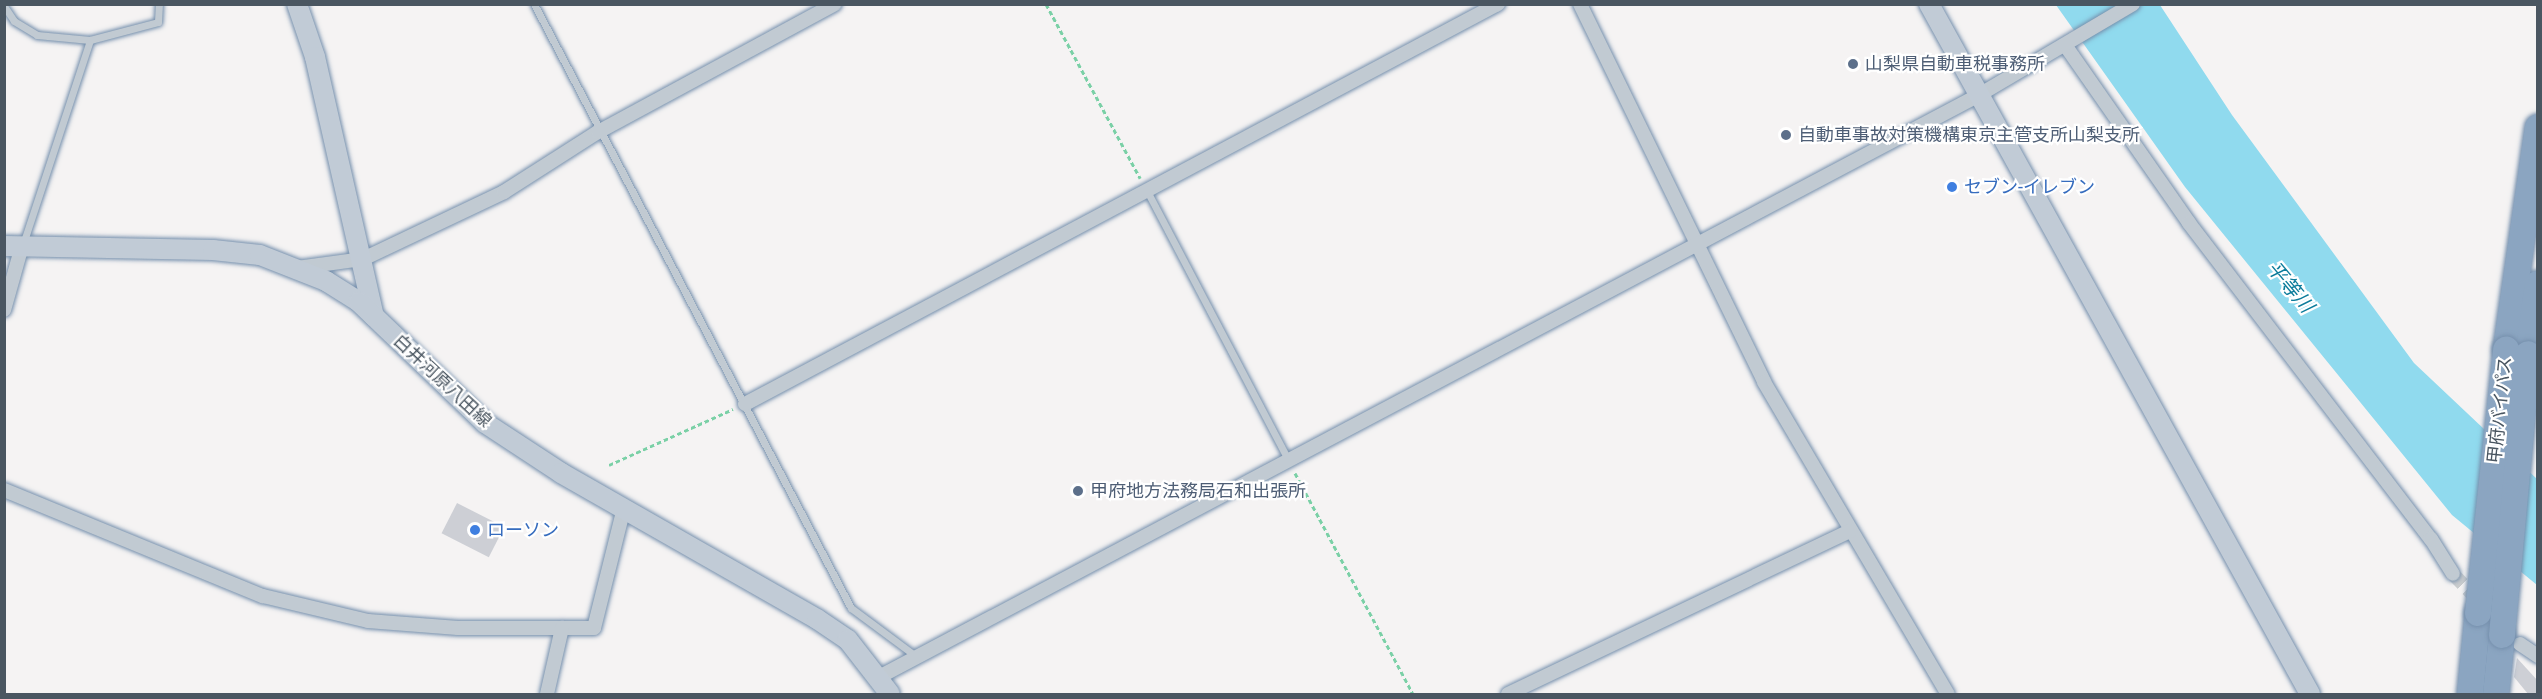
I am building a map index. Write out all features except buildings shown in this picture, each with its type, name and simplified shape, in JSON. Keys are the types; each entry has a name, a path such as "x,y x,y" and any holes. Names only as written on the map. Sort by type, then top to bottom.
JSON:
{"highway":[{"name":"甲府バイパス","path":"2470,694 2478,613 2517,351 2538,127"},
{"name":"甲府バイパス","path":"2496,694 2511,639 2517,351 2538,284"}],"street":[{"path":"297,4 315,57 363,259 374,316"},
{"path":"297,268 363,259 504,192 598,132 835,4"},
{"path":"745,404 1145,188 1498,4"},
{"path":"1580,4 1764,382 1948,694"},
{"path":"1929,4 2310,694"},
{"path":"879,677 1696,246 1979,94 2133,4"},
{"path":"2069,43 2190,223 2431,539 2453,574"},
{"path":"4,310 13,246"},
{"name":"白井河原八田線","path":"13,246 213,250 260,255 326,281 374,316 485,423 624,508 817,619 848,640 890,694"},
{"path":"4,490 263,596 368,621 458,628 594,628 624,508"},
{"path":"1508,694 1850,531"},
{"path":"547,694 562,628"},
{"path":"2511,639 2538,656"}],"lane":[{"path":"4,6 14,21 38,35 90,40 158,22 159,4"},
{"path":"534,4 598,132 852,608 917,657"},
{"path":"13,246 90,40"},
{"path":"1145,188 1289,461"}],"path":[{"path":"1046,4 1145,188"},
{"path":"609,465 745,404"},
{"path":"1289,461 1413,694"}],"water":[{"name":"平等川","path":"2056,5 2160,5 2232,115 2414,363 2537,479 2537,585 2452,515 2185,187"}],"tunnel":[{"path":"2453,574 2479,601"}],"place":[{"name":"山梨県自動車税事務所","path":"1853,64"},
{"name":"自動車事故対策機構東京主管支所山梨支所","path":"1786,135"},
{"name":"セブン-イレブン","path":"1952,187"},
{"name":"甲府地方法務局石和出張所","path":"1078,491"},
{"name":"ローソン","path":"475,530"}]}
